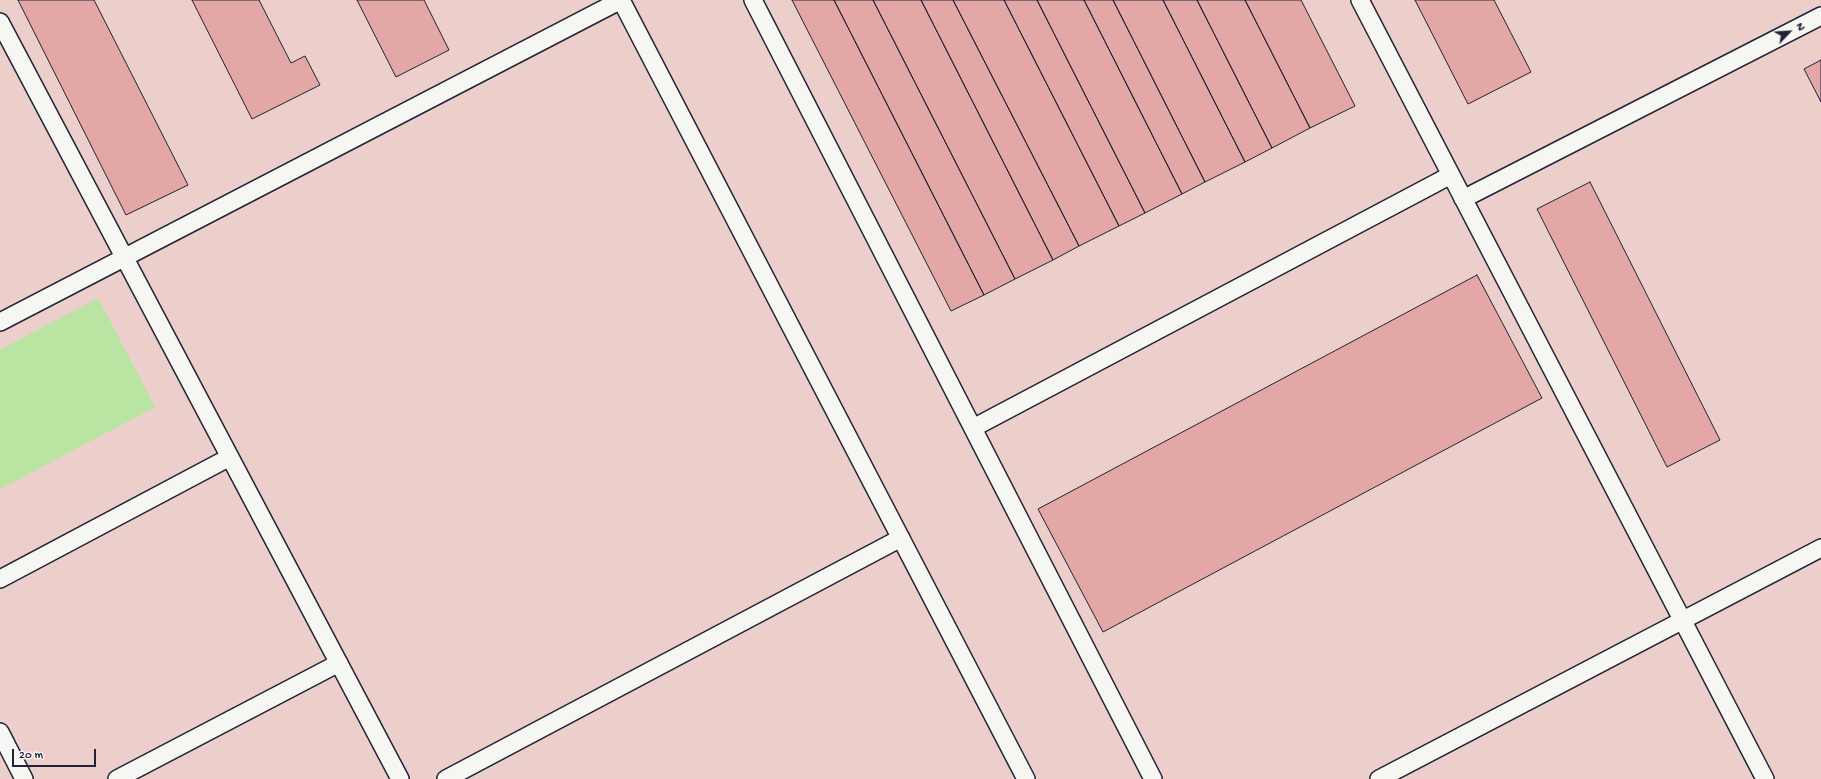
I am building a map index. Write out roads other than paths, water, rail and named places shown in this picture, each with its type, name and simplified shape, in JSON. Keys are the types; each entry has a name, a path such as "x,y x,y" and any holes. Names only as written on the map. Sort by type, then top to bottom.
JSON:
{"lane":[{"path":"0,322 621,0 1026,779"},
{"path":"753,0 1153,779"},
{"path":"1360,0 1765,779"},
{"path":"1463,199 1821,16"},
{"path":"0,22 400,779"},
{"path":"973,428 1451,175"},
{"path":"0,579 230,457"},
{"path":"446,779 901,538"},
{"path":"1379,779 1821,548"},
{"path":"117,779 339,663"},
{"path":"0,732 24,779"}]}
